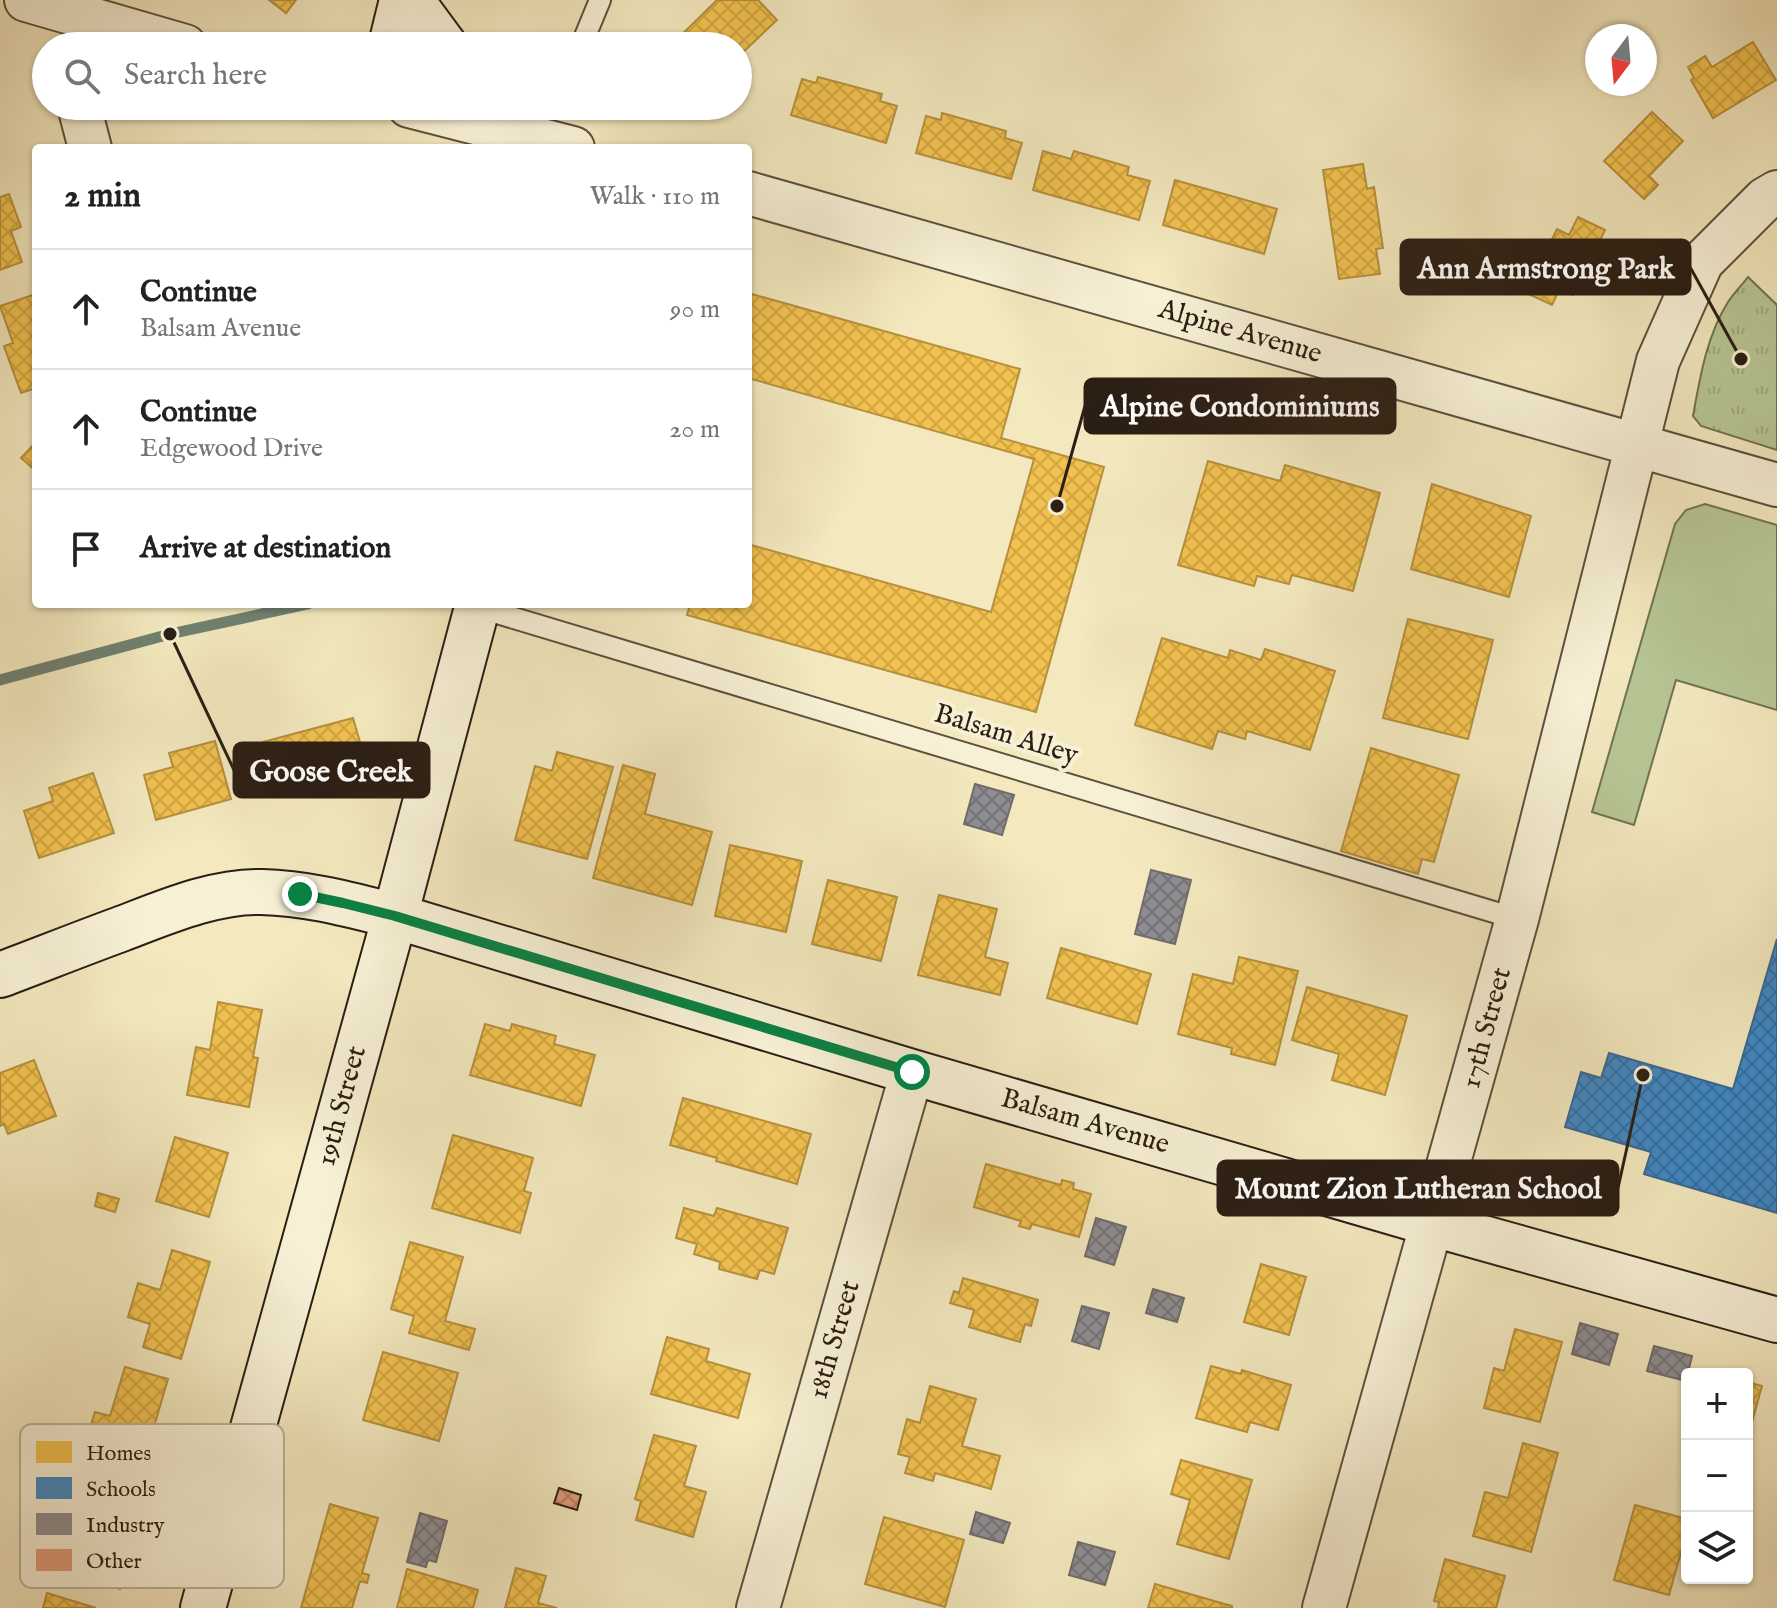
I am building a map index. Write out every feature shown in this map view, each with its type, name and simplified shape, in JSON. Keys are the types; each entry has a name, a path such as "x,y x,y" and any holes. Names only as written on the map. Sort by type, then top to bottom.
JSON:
{"street":[{"path":"394,32 402,0"},
{"path":"411,0 435,32"},
{"path":"48,18 116,32"},
{"path":"83,120 89,144"},
{"path":"470,120 559,144"},
{"name":"17th Street","path":"1324,1608 1517,919 1658,361 1702,262 1765,199 1777,192"},
{"name":"Alpine Avenue","path":"752,194 1777,485"},
{"name":"19th Street","path":"254,1424 477,608"},
{"name":"Balsam Avenue","path":"0,975 169,911 226,895 259,891 300,894 395,916 912,1072 1433,1224 1777,1320"},
{"name":"18th Street","path":"758,1608 912,1072"},
{"name":"19th Street","path":"203,1608 209,1588"}],"lane":[{"path":"587,32 600,0"},
{"path":"505,128 531,120"},
{"name":"Balsam Alley","path":"488,608 1517,919"}],"green space":[{"path":"1748,277 1777,305 1777,450 1701,426 1693,416 1705,357 1715,328 1728,302"},
{"path":"1705,504 1777,525 1777,710 1676,680 1634,825 1592,812 1675,524 1686,510"}],"building: Homes":[{"path":"269,0 296,0 286,13"},
{"path":"717,0 758,0 777,20 752,44 752,32 684,32"},
{"path":"1753,42 1776,80 1713,118 1691,80 1694,78 1688,67 1705,56 1712,67"},
{"path":"818,77 882,94 880,101 897,106 886,143 791,115 802,79 816,83"},
{"path":"1652,112 1683,141 1649,176 1658,185 1644,199 1604,161"},
{"path":"942,113 1006,131 1005,138 1022,143 1011,179 916,153 926,116 941,120"},
{"path":"1043,151 1071,159 1074,151 1129,167 1127,175 1150,181 1139,220 1033,190"},
{"path":"1363,164 1367,189 1374,187 1383,248 1376,249 1380,274 1339,279 1323,170"},
{"path":"1175,180 1277,209 1264,254 1163,225"},
{"path":"9,194 21,227 11,231 22,262 0,270 0,197"},
{"path":"1578,217 1605,230 1573,295 1560,288 1552,305 1518,289 1527,270 1535,273 1557,229 1569,235"},
{"path":"752,294 1020,369 1001,438 1104,467 1036,712 687,615 689,608 752,608 752,545 991,612 1034,459 752,379"},
{"path":"32,295 32,389 21,393 4,346 13,343 0,306"},
{"path":"32,446 32,468 21,458"},
{"path":"1208,461 1280,481 1285,465 1380,493 1353,591 1292,575 1289,584 1257,576 1254,586 1178,565"},
{"path":"1432,484 1531,516 1509,597 1411,569"},
{"path":"1408,619 1493,640 1468,739 1383,718"},
{"path":"1162,638 1228,658 1230,650 1261,660 1265,649 1335,671 1310,750 1247,731 1245,739 1218,731 1212,749 1135,725"},
{"path":"353,718 366,763 276,787 263,742"},
{"path":"215,741 231,799 156,820 144,775 173,767 169,753"},
{"path":"1371,748 1459,775 1434,862 1422,859 1418,874 1341,851"},
{"path":"557,752 613,767 587,859 515,840 535,766 552,771"},
{"path":"623,765 655,774 645,814 712,832 692,905 593,878"},
{"path":"93,773 114,833 39,858 24,811 53,801 49,788"},
{"path":"730,845 802,861 786,932 715,916"},
{"path":"828,880 897,897 881,961 812,944"},
{"path":"939,895 997,909 985,957 1008,963 1000,995 918,975"},
{"path":"1061,948 1151,974 1137,1024 1047,998"},
{"path":"1239,957 1298,971 1275,1065 1231,1054 1232,1048 1178,1034 1193,974 1233,984"},
{"path":"1307,987 1407,1016 1385,1095 1332,1080 1339,1054 1292,1040"},
{"path":"218,1002 262,1010 253,1057 258,1058 249,1107 187,1095 196,1047 210,1050"},
{"path":"485,1024 510,1031 512,1024 556,1036 554,1044 595,1055 581,1106 470,1075"},
{"path":"34,1060 56,1116 8,1134 4,1124 0,1126 0,1073"},
{"path":"683,1098 811,1134 797,1184 670,1145"},
{"path":"453,1135 533,1158 524,1191 531,1193 520,1233 432,1208"},
{"path":"175,1137 228,1153 209,1217 156,1201"},
{"path":"986,1164 1061,1185 1062,1180 1074,1183 1073,1189 1091,1194 1079,1237 1032,1224 1030,1229 1019,1226 1021,1221 974,1207"},
{"path":"98,1193 119,1199 115,1212 95,1206"},
{"path":"684,1208 714,1216 717,1208 788,1228 774,1274 760,1270 757,1279 719,1269 720,1262 694,1254 697,1244 676,1238"},
{"path":"410,1242 463,1257 445,1321 475,1329 469,1350 409,1333 414,1316 391,1309"},
{"path":"172,1250 210,1262 181,1359 143,1347 150,1324 128,1317 138,1283 160,1290"},
{"path":"1261,1264 1306,1277 1289,1335 1244,1322"},
{"path":"963,1278 1038,1300 1031,1326 1025,1324 1020,1342 969,1327 974,1310 950,1303 954,1291 959,1293"},
{"path":"1515,1329 1562,1342 1540,1422 1484,1408 1494,1368 1504,1371"},
{"path":"667,1337 709,1349 706,1361 750,1374 738,1418 651,1394"},
{"path":"383,1352 458,1373 439,1441 363,1420"},
{"path":"1211,1366 1241,1374 1242,1370 1291,1385 1278,1430 1250,1422 1247,1432 1196,1418"},
{"path":"125,1367 168,1379 155,1424 91,1424 95,1412 110,1416"},
{"path":"1753,1384 1762,1386 1753,1418"},
{"path":"930,1386 976,1399 962,1446 1000,1456 991,1489 935,1473 933,1481 905,1473 910,1457 898,1454 907,1419 920,1423"},
{"path":"654,1435 696,1446 684,1486 706,1492 693,1537 636,1520 641,1501 635,1499"},
{"path":"1523,1443 1558,1453 1531,1552 1473,1536 1485,1492 1508,1498"},
{"path":"1181,1460 1252,1480 1229,1559 1177,1544 1190,1500 1171,1494"},
{"path":"330,1504 378,1518 362,1573 369,1575 367,1583 360,1581 352,1608 301,1608"},
{"path":"1635,1505 1681,1517 1681,1552 1669,1595 1614,1580"},
{"path":"884,1517 964,1540 945,1607 865,1584"},
{"path":"1445,1559 1505,1576 1496,1608 1438,1608 1439,1602 1434,1601"},
{"path":"516,1568 546,1576 538,1603 557,1608 505,1608"},
{"path":"407,1569 478,1590 473,1608 397,1608"},
{"path":"1155,1584 1232,1606 1232,1608 1148,1608"},
{"path":"47,1593 96,1608 43,1608"}],"building: Schools":[{"path":"1777,939 1777,1213 1644,1174 1651,1152 1565,1127 1581,1072 1601,1078 1609,1053 1733,1089"}],"building: Industry":[{"path":"975,784 1014,795 1002,835 964,824"},
{"path":"1151,870 1191,880 1175,944 1135,934"},
{"path":"1096,1218 1126,1227 1114,1265 1085,1256"},
{"path":"1153,1289 1184,1298 1177,1322 1146,1313"},
{"path":"1082,1306 1109,1313 1099,1349 1072,1341"},
{"path":"1580,1323 1618,1334 1609,1365 1572,1354"},
{"path":"1654,1346 1692,1356 1689,1368 1681,1368 1681,1380 1647,1371"},
{"path":"976,1512 1010,1523 1003,1543 970,1534"},
{"path":"420,1513 447,1521 436,1562 428,1560 426,1567 407,1562"},
{"path":"1078,1542 1115,1552 1105,1585 1069,1575"}],"building: Other":[{"path":"559,1488 581,1495 577,1510 554,1503"}],"waterway":[{"path":"0,680 170,634 290,608"}],"place":[{"name":"Ann Armstrong Park","path":"1741,359"},
{"name":"Alpine Condominiums","path":"1057,506"},
{"name":"Goose Creek","path":"170,634"},
{"name":"Mount Zion Lutheran School","path":"1643,1075"}],"route":[{"path":"300,894 395,916 912,1072"}]}
